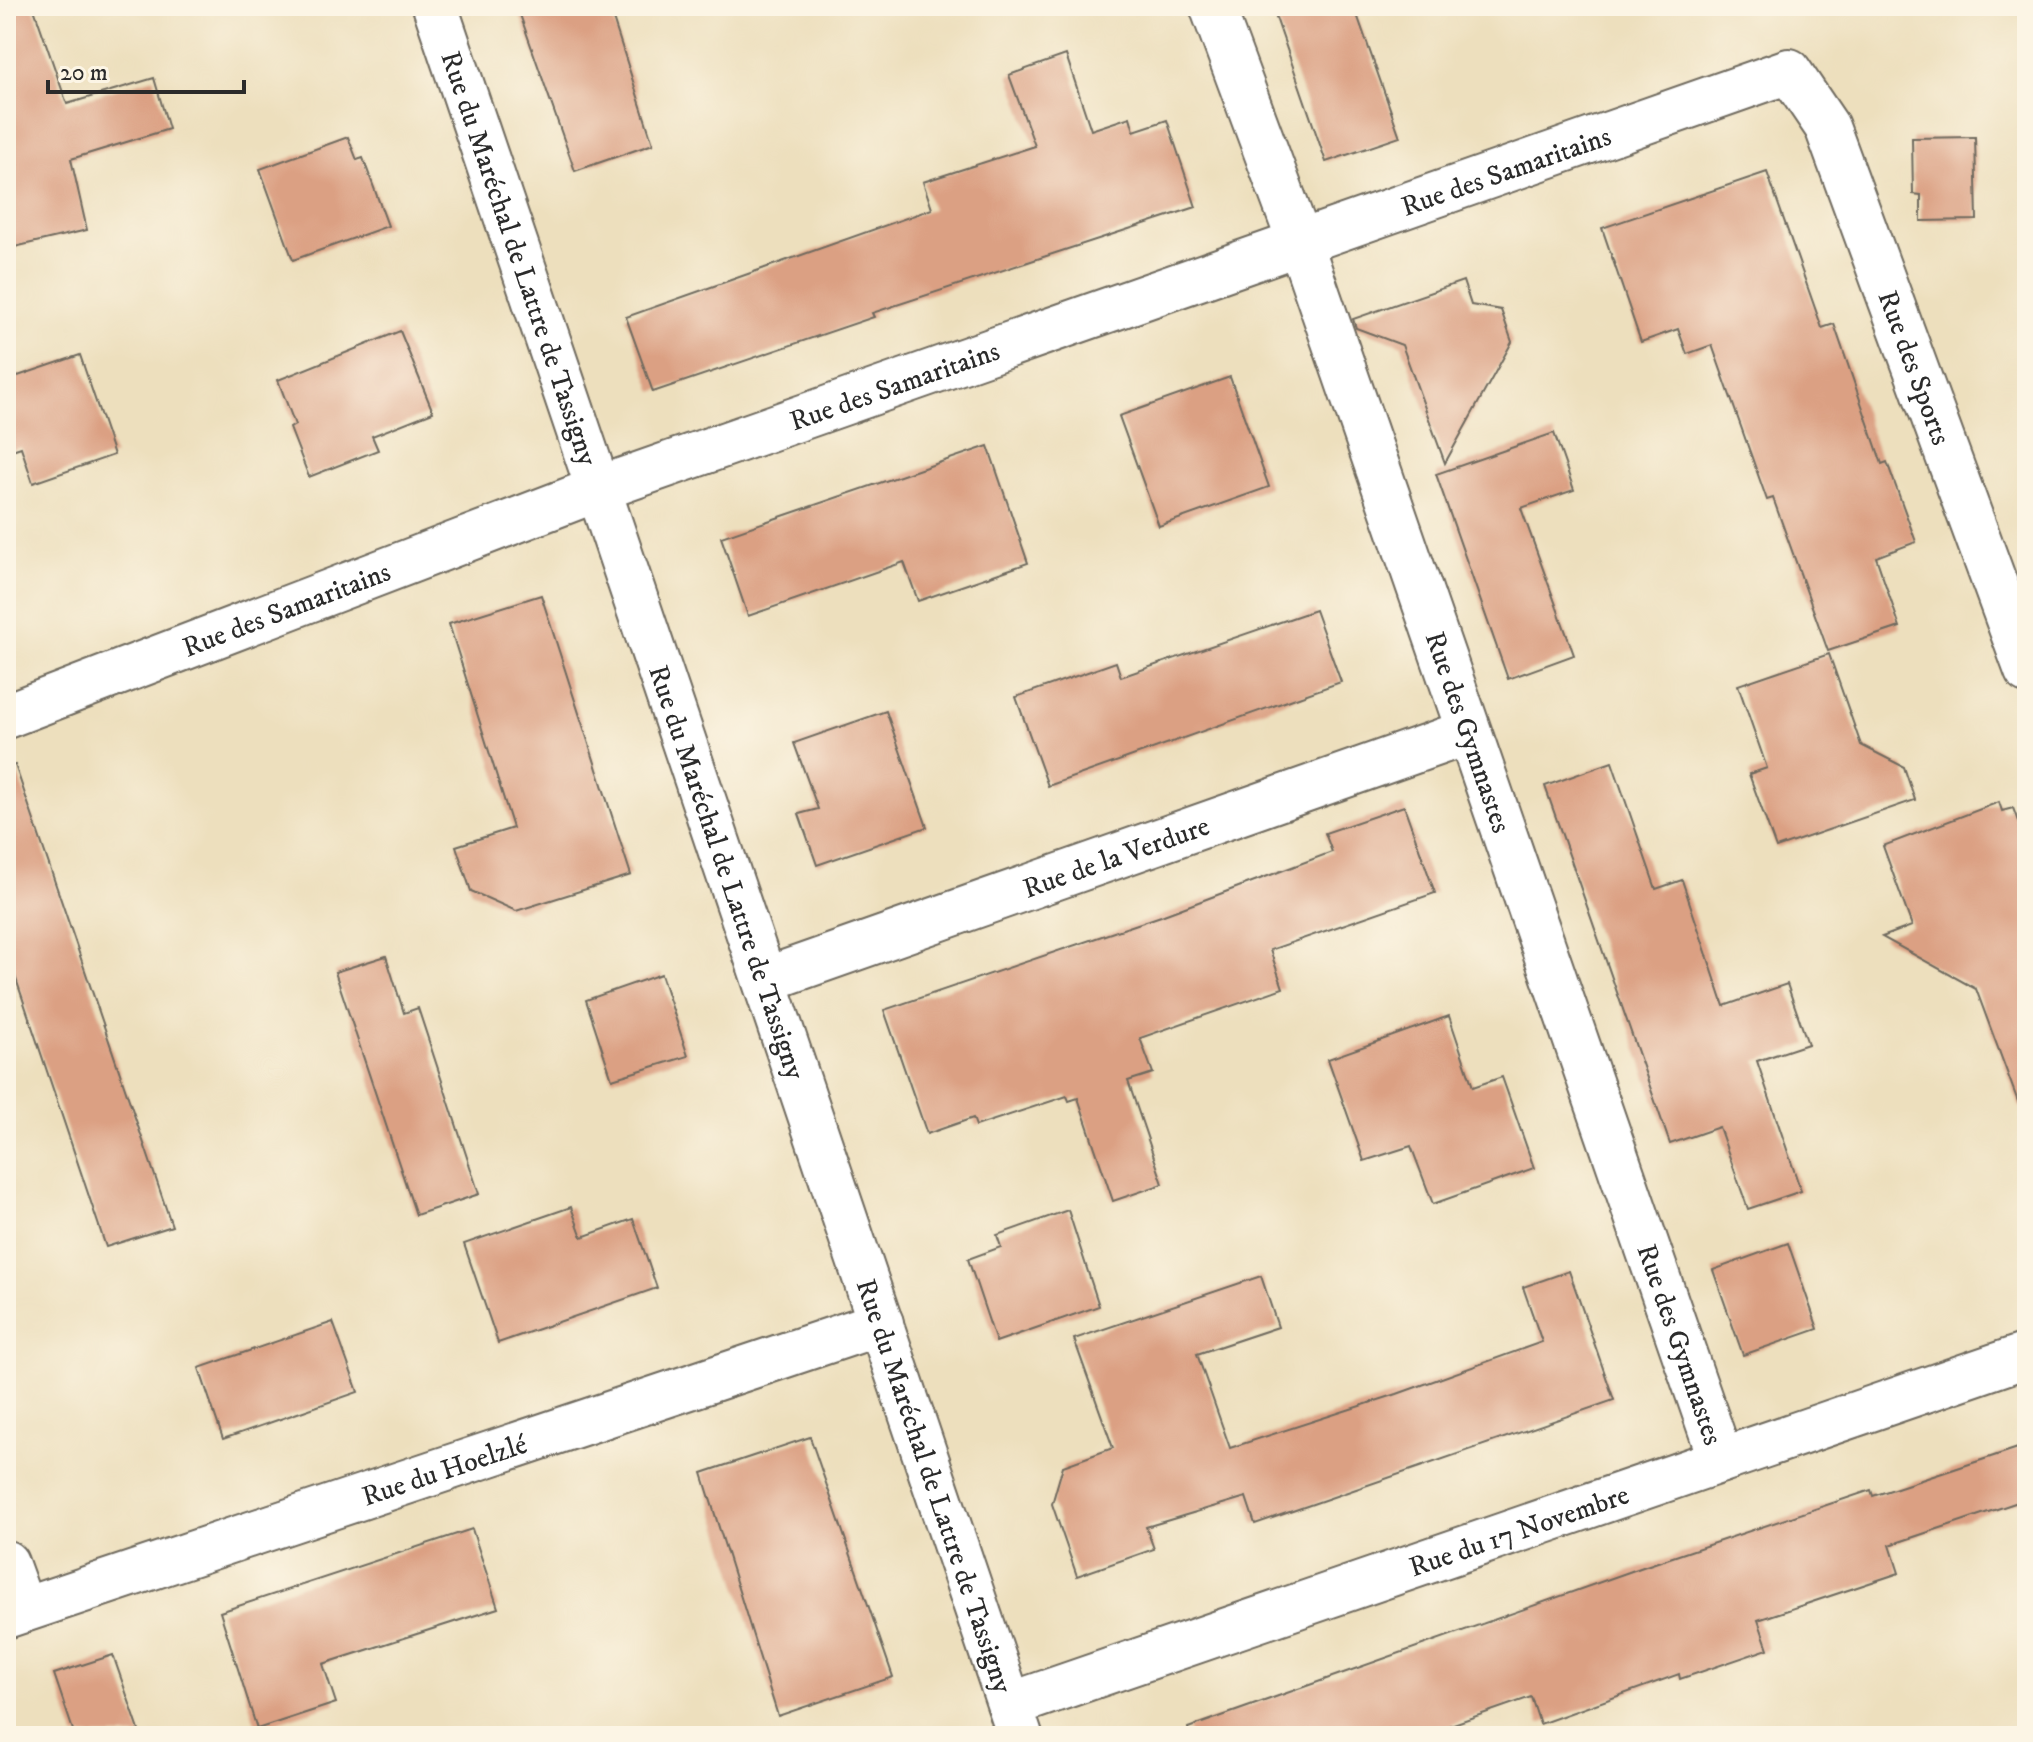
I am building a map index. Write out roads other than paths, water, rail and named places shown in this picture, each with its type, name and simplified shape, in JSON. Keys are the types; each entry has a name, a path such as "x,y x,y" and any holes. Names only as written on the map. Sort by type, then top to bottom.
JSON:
{"street":[{"name":"Rue du Maréchal de Lattre de Tassigny","path":"435,6 1015,1720"},
{"name":"Rue des Gymnastes","path":"1212,6 1300,243 1721,1460"},
{"name":"Rue des Samaritains","path":"6,716 598,489 1789,71"},
{"name":"Rue des Sports","path":"1789,71 1827,127 2027,671"},
{"name":"Rue de la Verdure","path":"765,980 1468,732"},
{"name":"Rue du Hoelzlé","path":"14,1613 881,1323"},
{"name":"Rue du 17 Novembre","path":"1015,1720 1721,1460 2027,1355"},
{"path":"6,1563 14,1613"}]}
